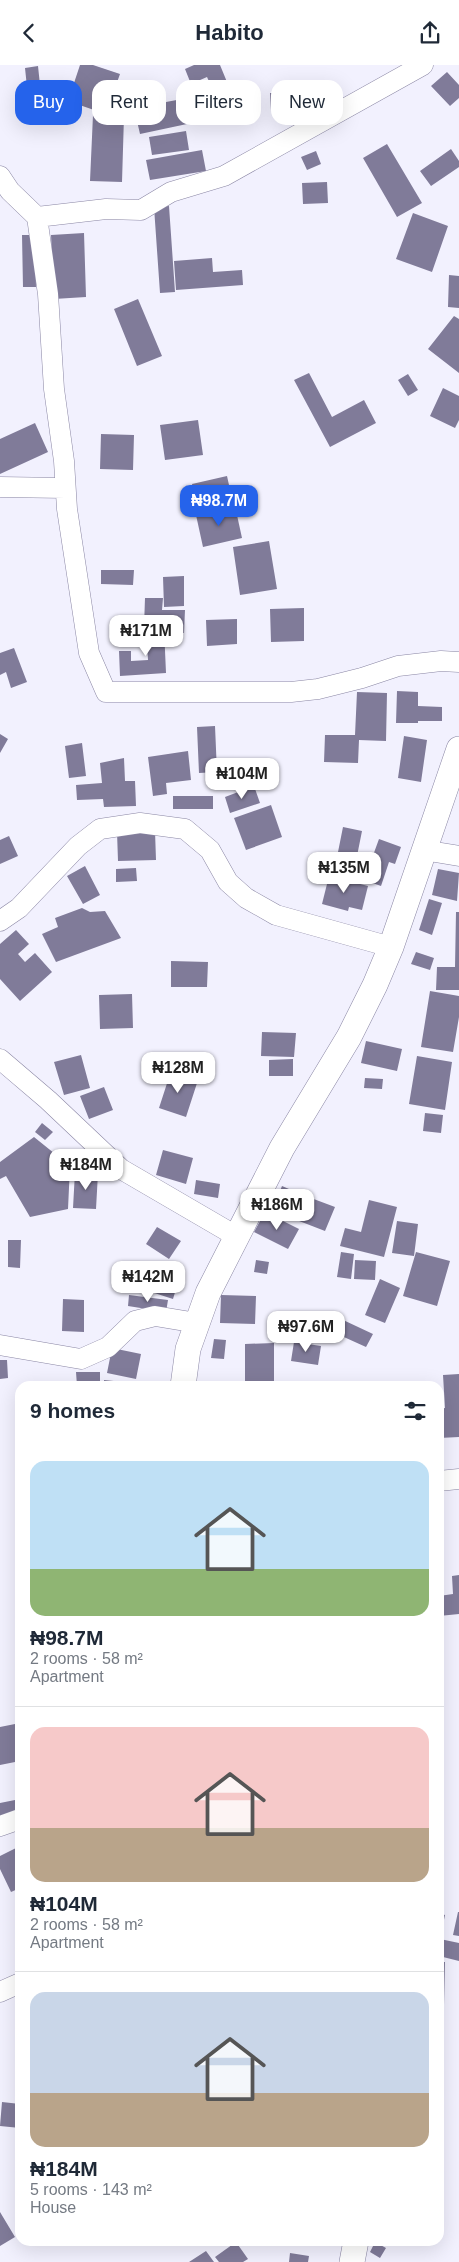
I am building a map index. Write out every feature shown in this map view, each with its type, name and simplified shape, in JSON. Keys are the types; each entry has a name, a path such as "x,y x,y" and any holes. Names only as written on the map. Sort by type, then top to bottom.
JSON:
{"main road":[{"path":"184,1381 188,1349 208,1293 282,1148 349,1037 375,985 391,947 459,749"},
{"path":"352,2262 355,2246"}],"street":[{"path":"37,217 106,209 141,210 171,192 224,176 423,65"},
{"path":"0,176 10,191 37,217 48,294 54,389 64,461 65,488 89,653 106,692 291,692 318,689 362,678 398,666 459,661"},
{"path":"0,487 65,488"},
{"path":"0,921 19,908 78,846 100,829 140,823 185,829 210,850 228,882 246,898 276,915 391,947"},
{"path":"423,850 459,856"},
{"path":"0,1059 48,1099 121,1169 236,1236"},
{"path":"0,1345 81,1359 108,1347 135,1321 156,1316 197,1323"},
{"path":"444,1480 459,1479"},
{"path":"0,1826 15,1821"},
{"path":"0,1992 15,1985"}],"building":[{"path":"80,65 93,65 120,74 118,80 92,80 92,109 82,106 82,80 75,80"},
{"path":"194,65 220,65 226,80 208,80 207,77 200,80 189,80 185,69"},
{"path":"38,66 39,80 26,80 25,68"},
{"path":"447,72 459,85 459,98 450,106 431,86"},
{"path":"176,100 176,125 182,125 140,134 138,125 166,125 166,102"},
{"path":"93,125 124,125 122,182 90,181"},
{"path":"186,131 189,150 152,155 149,137"},
{"path":"387,144 422,203 397,217 363,158"},
{"path":"451,149 459,161 459,167 431,186 420,171"},
{"path":"202,150 206,171 150,180 146,160"},
{"path":"316,151 321,164 307,170 301,157"},
{"path":"327,182 328,203 303,204 302,183"},
{"path":"169,206 175,292 160,293 154,207"},
{"path":"413,213 448,226 432,272 396,259"},
{"path":"84,233 86,297 54,299 51,235"},
{"path":"22,235 35,235 36,287 23,287"},
{"path":"212,258 213,272 242,270 243,285 176,290 174,261"},
{"path":"449,275 459,276 459,308 448,307"},
{"path":"138,299 162,356 137,366 114,309"},
{"path":"454,316 459,319 459,373 428,349"},
{"path":"309,373 332,417 364,400 376,423 330,447 294,380"},
{"path":"408,374 418,390 408,396 398,380"},
{"path":"443,388 459,396 459,420 455,428 430,416"},
{"path":"198,420 203,455 165,460 160,425"},
{"path":"35,423 48,452 0,474 0,439"},
{"path":"101,434 134,435 133,470 100,469"},
{"path":"227,476 231,494 196,501 192,484"},
{"path":"235,506 242,538 203,547 196,515"},
{"path":"269,541 277,589 240,595 233,547"},
{"path":"101,570 134,570 133,585 101,584"},
{"path":"184,576 184,606 164,607 163,577"},
{"path":"145,598 163,598 162,610 185,610 184,633 167,633 167,628 144,627"},
{"path":"304,608 304,641 271,642 270,609"},
{"path":"237,619 237,644 207,646 206,620"},
{"path":"164,628 166,673 120,676 119,651 131,651 131,661 148,660 146,629"},
{"path":"14,648 27,682 11,688 6,672 0,675 0,653"},
{"path":"397,691 418,692 418,706 442,707 442,721 396,723"},
{"path":"357,692 387,693 386,741 359,740 358,763 324,762 325,735 355,735"},
{"path":"215,726 217,772 199,773 197,727"},
{"path":"0,734 8,739 0,753"},
{"path":"404,736 427,740 421,782 398,778"},
{"path":"82,743 86,776 69,778 65,746"},
{"path":"188,751 191,780 166,783 167,794 153,796 148,757"},
{"path":"124,758 125,781 135,781 136,806 104,807 103,799 77,800 76,785 102,783 100,763"},
{"path":"254,786 260,803 230,813 225,797"},
{"path":"173,796 213,796 213,809 173,809"},
{"path":"271,805 282,837 246,850 234,818"},
{"path":"343,827 362,831 355,866 336,862"},
{"path":"155,831 156,860 118,861 117,832"},
{"path":"9,836 18,856 0,864 0,840"},
{"path":"379,839 401,847 395,864 389,862 381,886 364,880"},
{"path":"85,866 100,895 83,904 67,876"},
{"path":"136,868 137,881 116,882 116,869"},
{"path":"438,869 459,873 457,901 432,895"},
{"path":"329,876 368,886 362,910 349,907 348,911 322,904"},
{"path":"429,899 442,903 432,935 419,930"},
{"path":"82,908 90,912 105,911 121,938 56,962 42,934 58,927 55,918"},
{"path":"456,912 459,912 459,990 436,990 437,967 455,967"},
{"path":"16,930 29,944 18,954 25,962 35,953 52,972 20,1001 0,979 0,944"},
{"path":"416,952 434,958 430,970 411,964"},
{"path":"171,961 208,962 207,987 171,987"},
{"path":"430,991 459,996 459,1017 453,1052 421,1047"},
{"path":"132,994 133,1028 100,1029 99,995"},
{"path":"262,1032 296,1033 294,1057 261,1056"},
{"path":"366,1041 402,1049 397,1071 361,1063"},
{"path":"81,1055 90,1088 64,1095 54,1062"},
{"path":"417,1056 452,1062 445,1110 409,1104"},
{"path":"293,1059 293,1076 269,1076 269,1060"},
{"path":"171,1071 198,1080 186,1117 159,1108"},
{"path":"365,1078 383,1079 382,1089 364,1088"},
{"path":"104,1087 113,1110 89,1119 80,1096"},
{"path":"425,1113 443,1115 441,1133 423,1131"},
{"path":"42,1123 53,1132 45,1140 35,1132"},
{"path":"34,1137 70,1166 68,1209 30,1217 6,1176 0,1179 0,1162"},
{"path":"163,1150 193,1158 186,1184 156,1175"},
{"path":"75,1172 98,1173 96,1209 73,1208"},
{"path":"196,1180 220,1184 218,1198 194,1194"},
{"path":"282,1186 296,1192 285,1217 272,1211"},
{"path":"303,1195 335,1207 325,1231 294,1219"},
{"path":"369,1200 397,1207 384,1257 340,1246 345,1228 361,1232"},
{"path":"265,1212 299,1229 288,1249 254,1232"},
{"path":"397,1221 418,1224 414,1256 392,1253"},
{"path":"157,1227 181,1241 169,1259 146,1244"},
{"path":"8,1240 21,1240 20,1268 8,1267"},
{"path":"341,1252 354,1254 351,1279 337,1277"},
{"path":"416,1252 450,1261 437,1306 403,1296"},
{"path":"256,1260 269,1262 267,1274 254,1272"},
{"path":"355,1260 376,1261 375,1280 354,1279"},
{"path":"148,1269 179,1279 173,1299 142,1289"},
{"path":"380,1279 400,1288 385,1323 365,1315"},
{"path":"129,1295 168,1300 166,1312 128,1306"},
{"path":"221,1295 256,1296 255,1324 220,1323"},
{"path":"63,1299 84,1300 84,1332 62,1331"},
{"path":"341,1319 373,1334 366,1347 335,1333"},
{"path":"214,1339 226,1340 224,1359 211,1358"},
{"path":"294,1342 321,1346 318,1365 291,1361"},
{"path":"274,1343 274,1381 245,1381 245,1344"},
{"path":"112,1348 141,1354 136,1379 107,1373"},
{"path":"0,1360 7,1360 8,1378 0,1379"},
{"path":"76,1372 100,1372 100,1381 77,1381"},
{"path":"459,1374 459,1437 444,1438 443,1375"},
{"path":"459,1575 459,1614 444,1616 444,1595 453,1594 452,1576"},
{"path":"15,1724 15,1762 0,1765 0,1727"},
{"path":"15,1800 15,1813 0,1816 0,1803"},
{"path":"15,1848 15,1890 11,1892 0,1869 0,1856"},
{"path":"459,1912 459,1936 453,1935"},
{"path":"444,1940 459,1943 459,1961 444,1957"},
{"path":"444,1962 445,1962 444,2005"},
{"path":"2,2102 15,2103 15,2128 0,2126"},
{"path":"0,2212 15,2237 0,2246"},
{"path":"230,2246 239,2246 248,2259 243,2262 219,2262 215,2257"},
{"path":"373,2246 386,2248 380,2258 370,2252"},
{"path":"206,2251 214,2262 189,2262"},
{"path":"290,2253 309,2256 308,2262 289,2262"}]}
